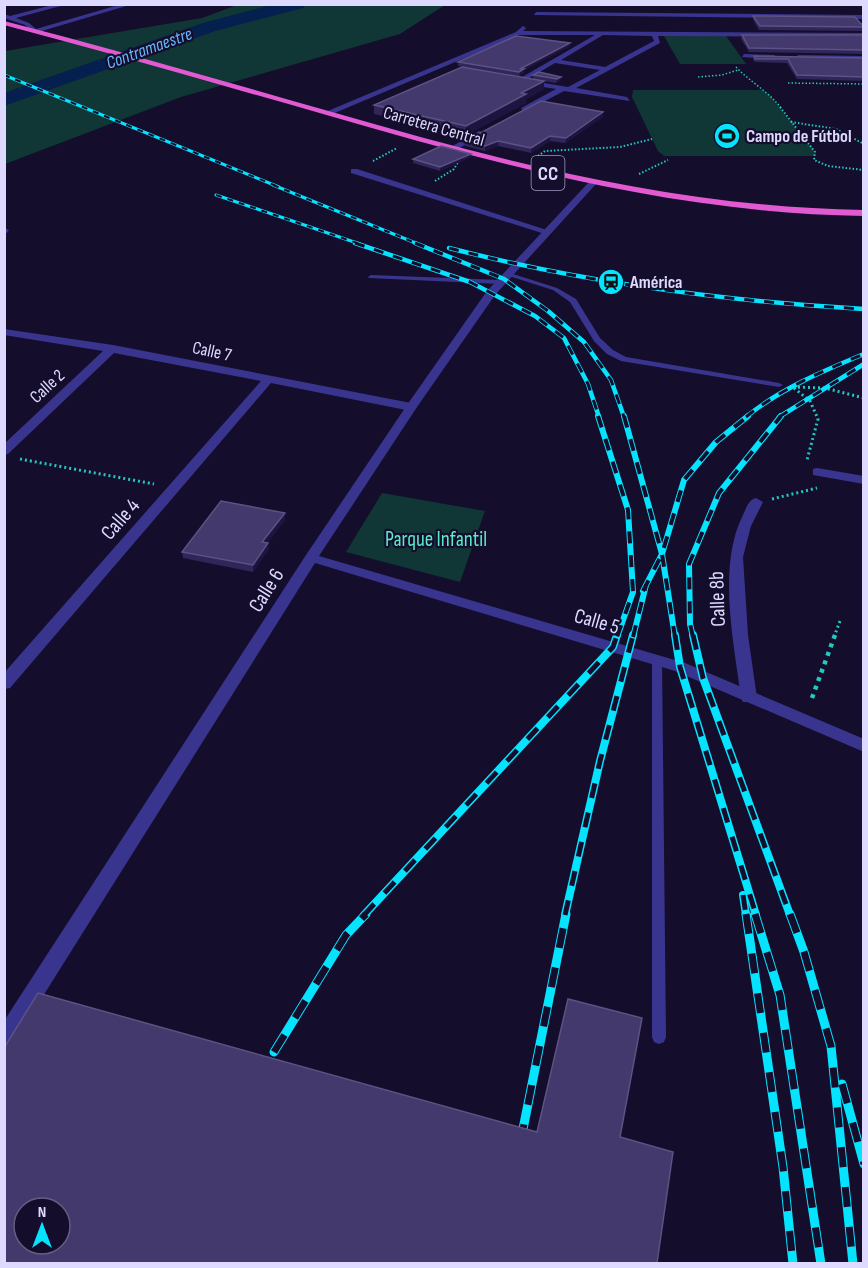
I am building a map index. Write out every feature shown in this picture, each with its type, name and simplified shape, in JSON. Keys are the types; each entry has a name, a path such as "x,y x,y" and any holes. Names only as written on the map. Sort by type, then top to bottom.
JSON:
{"highway":[{"name":"Carretera Central","path":"6,19 35,31 453,148 592,184 711,205 864,213"}],"street":[{"path":"6,19 65,4"},
{"path":"35,31 130,4"},
{"path":"327,113 518,33 542,4"},
{"path":"704,4 719,34"},
{"path":"536,14 864,17"},
{"path":"518,33 864,35"},
{"path":"519,81 602,34"},
{"path":"512,117 609,70 658,42 654,34"},
{"path":"730,34 735,42"},
{"path":"739,49 746,60 780,57"},
{"path":"792,57 864,58"},
{"path":"554,61 609,70"},
{"path":"440,67 451,69"},
{"path":"508,79 627,99"},
{"path":"453,148 491,128"},
{"path":"354,171 548,232"},
{"name":"Calle 6","path":"4,1040 311,558 411,407 505,278 592,184"},
{"name":"Calle 7","path":"4,332 113,348 267,381 411,407"},
{"name":"Calle 2","path":"4,451 113,348"},
{"name":"Calle 4","path":"4,684 267,381"},
{"path":"817,472 864,480"},
{"name":"Calle 8b","path":"749,698 740,635 736,557 744,526 756,502"},
{"name":"Calle 5","path":"311,558 680,667 864,746"}],"lane":[{"path":"371,278 505,278 555,289 573,301 597,339 610,352 624,359 779,385"},
{"path":"657,660 659,1037"}],"path":[{"path":"734,64 751,83 770,94 815,152 814,160 828,166 864,170"},
{"path":"698,77 728,74 738,70"},
{"path":"788,83 864,84"},
{"path":"791,122 836,129 864,144"},
{"path":"537,156 545,152 620,147 652,139"},
{"path":"354,171 398,149 395,144 406,148"},
{"path":"416,192 454,169 458,161 452,160"},
{"path":"817,472 808,464 806,453 818,432 817,411 810,398 791,387 825,388 864,398"},
{"path":"16,458 175,488"},
{"path":"756,502 821,487"},
{"path":"812,698 840,621"}],"green space":[{"path":"237,5 445,5 400,34 181,97 5,164 5,51 202,18"},
{"path":"664,36 726,36 746,64 680,64"},
{"name":"Campo de Fútbol","path":"633,90 763,90 770,95 815,152 814,156 664,156 658,151 632,97"},
{"name":"Parque Infantil","path":"382,493 485,511 460,582 346,552"}],"building":[{"path":"753,16 855,17 861,24 864,24 864,27 760,26"},
{"path":"742,35 864,35 864,50 749,48"},
{"path":"516,36 570,43 520,69 524,69 519,72 458,62"},
{"path":"754,56 864,58 864,77 797,75 788,59 755,59"},
{"path":"462,67 544,81 521,93 526,94 466,126 374,105"},
{"path":"539,72 561,77 557,79 533,75"},
{"path":"541,101 603,112 566,138 550,136 531,148 498,141 485,146 465,141"},
{"path":"441,146 471,154 440,167 413,159"},
{"path":"221,501 285,513 262,542 268,543 253,565 182,552"},
{"path":"38,993 537,1132 568,999 642,1018 620,1137 673,1152 657,1263 4,1263 4,1048"}],"waterway":[{"name":"Contramaestre","path":"4,100 209,27 297,4"}],"railway":[{"path":"4,75 279,187"},
{"path":"273,185 418,244"},
{"path":"216,195 360,244"},
{"path":"355,243 470,282 535,316 564,338 588,384 599,417"},
{"path":"415,243 504,279 548,311 584,342 611,380 624,417"},
{"path":"449,248 552,271 655,289 811,306 864,309"},
{"path":"746,417 787,389 864,354"},
{"path":"779,417 864,364"},
{"path":"598,416 628,510 633,592 617,637"},
{"path":"624,416 662,554"},
{"path":"662,554 684,480 716,442 748,416"},
{"path":"693,637 690,624 689,564 719,493 781,416"},
{"path":"646,585 662,554"},
{"path":"662,554 675,637"},
{"path":"633,637 646,585"},
{"path":"643,591 646,585"},
{"path":"364,915 613,647 617,635"},
{"path":"565,915 600,761 633,635"},
{"path":"675,635 680,667 756,915"},
{"path":"693,635 703,678 790,915"},
{"path":"743,895 746,915"},
{"path":"274,1052 346,935 366,914"},
{"path":"520,1144 566,914"},
{"path":"746,914 783,1167 793,1264"},
{"path":"755,914 780,995 821,1264"},
{"path":"790,914 804,952 831,1046 853,1264"},
{"path":"842,1084 864,1164"}],"place":[{"name":"Campo de Fútbol","path":"727,136"},
{"name":"América","path":"611,282"}]}
